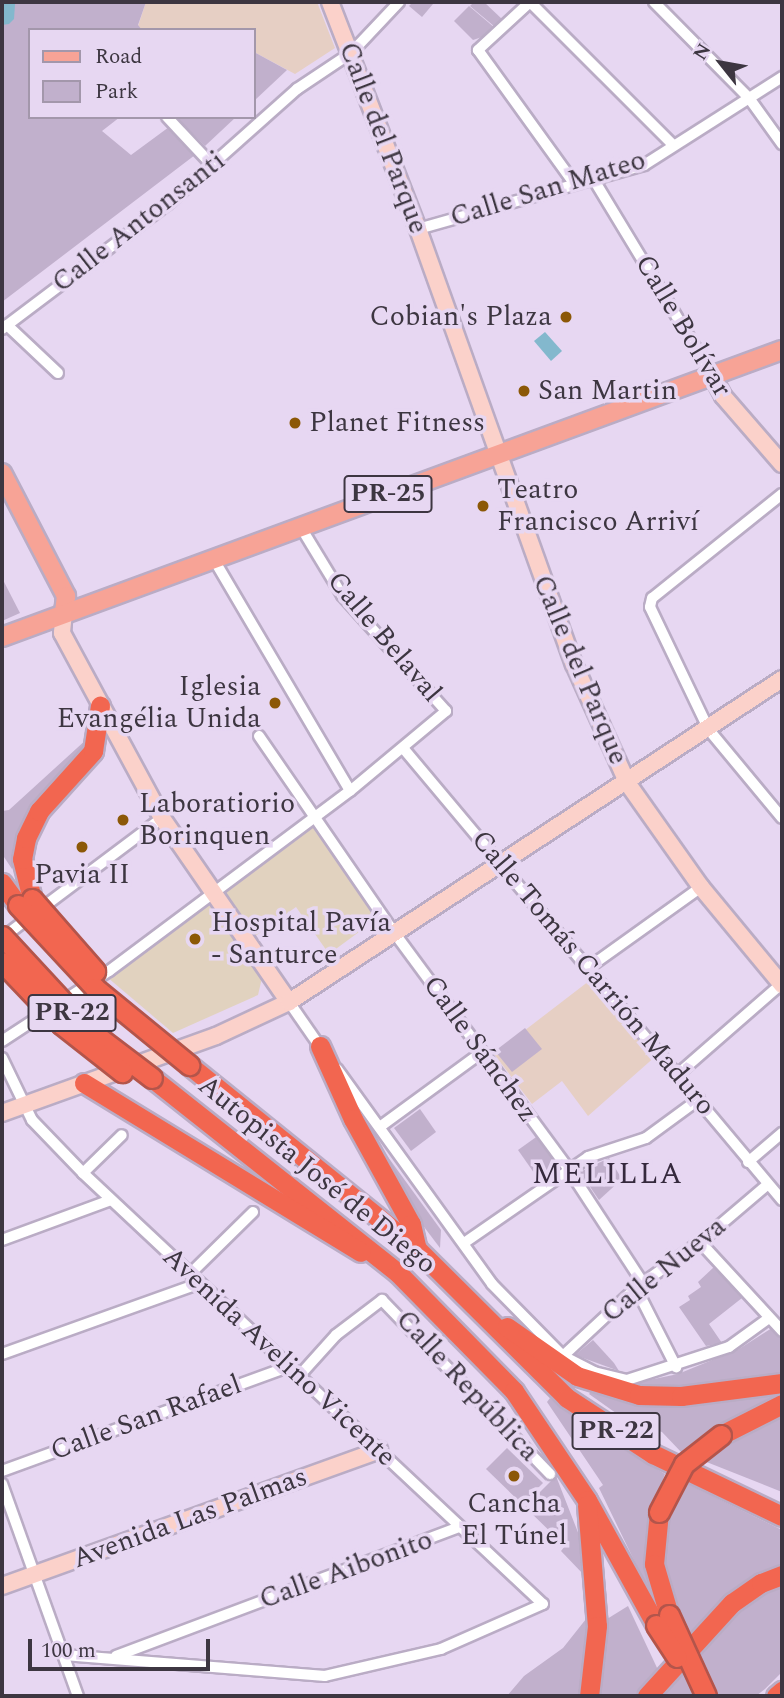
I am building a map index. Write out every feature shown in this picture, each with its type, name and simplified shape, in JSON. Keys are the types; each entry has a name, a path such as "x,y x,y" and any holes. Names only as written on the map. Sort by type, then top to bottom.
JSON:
{"highway":[{"path":"25,902 22,859 26,838 39,811 93,751 99,734 100,706"},
{"path":"2,883 25,902"},
{"name":"Autopista José de Diego","path":"25,902 128,1001 145,1030 417,1249 543,1377 598,1420 653,1454 782,1516"},
{"name":"Autopista José de Diego","path":"2,937 89,1030 147,1083 198,1113 398,1273 514,1391 663,1620"},
{"path":"2,962 61,1024 147,1083"},
{"path":"320,1046 354,1119 411,1224 417,1249"},
{"path":"84,1083 398,1273"},
{"path":"477,1308 552,1362 614,1390 681,1396 782,1383"},
{"path":"704,1696 663,1620 654,1564 659,1512 684,1464 720,1435 782,1404"},
{"path":"587,1500 597,1626 589,1696"},
{"path":"647,1696 732,1603 761,1583 782,1575"},
{"path":"776,1696 782,1691"}],"main road":[{"name":"PR-25","path":"2,637 782,350"},
{"path":"2,473 66,596 64,613"}],"street":[{"name":"Calle del Parque","path":"330,2 418,229 574,664 628,784 701,887 782,984"},
{"name":"Calle Antonsanti","path":"4,327 214,166 297,89 351,53 399,2"},
{"path":"573,183 478,50 530,2 673,145"},
{"path":"654,2 748,98 782,144"},
{"name":"Calle San Mateo","path":"418,229 644,165 782,77"},
{"path":"169,119 214,166"},
{"name":"Calle Bolívar","path":"594,180 712,374 723,397 782,464"},
{"path":"4,327 58,373"},
{"path":"782,494 652,598 650,607 709,730 782,818"},
{"name":"Calle Belaval","path":"300,526 342,595 446,711 403,748"},
{"path":"213,558 350,792"},
{"path":"64,613 62,633 162,818 209,893 381,1126 492,1284 563,1356 594,1373 627,1380 676,1367 729,1348 769,1318"},
{"path":"2,1112 216,1036 289,1002 393,931 628,784 782,679"},
{"name":"Calle Sánchez","path":"259,736 393,931 569,1170 640,1286 676,1367"},
{"path":"2,1041 109,971 209,893 350,792 403,748"},
{"name":"Calle Tomás Carrión Maduro","path":"403,748 503,863 782,1200"},
{"path":"2,937 162,818"},
{"path":"588,968 701,887"},
{"path":"678,1074 782,984"},
{"path":"381,1126 482,1052"},
{"name":"Avenida Avelino Vicente","path":"2,1058 22,1105 82,1173 543,1604 441,1649 325,1676 113,1657"},
{"path":"464,1243 588,1157 646,1138 699,1098"},
{"path":"748,1162 782,1133"},
{"path":"82,1173 122,1135"},
{"name":"Calle Nueva","path":"563,1356 640,1286 700,1242 767,1185"},
{"path":"2,1240 111,1200"},
{"path":"191,1273 253,1212"},
{"path":"700,1242 782,1331"},
{"path":"2,1354 200,1283"},
{"name":"Calle República","path":"300,1375 336,1335 382,1300 550,1474"},
{"name":"Calle San Rafael","path":"2,1471 290,1366"},
{"name":"Avenida Las Palmas","path":"2,1586 379,1450"},
{"path":"2,1484 78,1696"},
{"name":"Calle Aibonito","path":"113,1657 460,1527"},
{"path":"64,1655 113,1657"}],"shaded area":[{"path":"146,2 317,2 335,48 295,74 256,53 256,28 138,26"},
{"name":"Hospital Pavía - Santurce","path":"312,824 378,918 329,954 296,907 254,937 220,892"},
{"name":"Hospital Pavía - Santurce","path":"206,901 262,978 258,995 173,1033 107,977"},
{"path":"589,981 657,1055 588,1116 562,1081 532,1104 494,1054"}],"green space":[{"path":"2,2 146,2 138,25 140,28 28,28 28,119 117,119 102,131 131,155 169,127 195,155 2,302"},
{"path":"413,2 433,4 422,17 409,6"},
{"path":"474,2 484,2 503,20 495,27 470,6"},
{"path":"469,6 495,28 488,35 473,40 454,21"},
{"path":"256,53 287,70 256,99"},
{"path":"178,119 234,119 205,146"},
{"path":"2,578 20,613 2,621"},
{"path":"88,738 82,756 12,869 2,854 2,811 9,810"},
{"path":"525,1028 542,1049 512,1072 495,1051"},
{"path":"351,1106 441,1230 440,1248 412,1211"},
{"path":"420,1109 436,1132 411,1151 394,1128"},
{"path":"539,1135 560,1166 539,1180 518,1150"},
{"path":"609,1158 622,1179 599,1200 580,1172"},
{"path":"714,1267 742,1298 709,1324 722,1343 706,1346 679,1307 690,1300 688,1296 701,1287 698,1282"},
{"path":"772,1328 782,1338 782,1377 662,1393 630,1384 678,1374 739,1349"},
{"path":"593,1340 614,1363 619,1371 575,1355"},
{"path":"594,1388 768,1390 773,1402 700,1437 682,1453 662,1432 630,1423 589,1394"},
{"path":"550,1398 588,1428 665,1474 646,1531 646,1554 663,1620 599,1488 603,1485 547,1402"},
{"path":"782,1413 782,1492 699,1459 738,1432"},
{"name":"Cancha El Túnel","path":"507,1448 543,1483 522,1504 486,1469"},
{"path":"556,1476 579,1535 584,1535 593,1586 583,1696 507,1696 524,1676 563,1648 586,1619 584,1575 561,1551 565,1546 525,1507"},
{"path":"682,1481 782,1530 782,1570 688,1638 676,1621 663,1573 668,1520"},
{"path":"782,1584 782,1672 765,1689 756,1696 655,1696 713,1632 755,1595"},
{"path":"628,1606 659,1672 637,1696 596,1696 607,1619"}],"water":[{"path":"2,2 15,4 14,19 9,24 2,25"},
{"path":"545,332 562,351 551,361 534,341"}],"place":[{"name":"Cobian's Plaza","path":"566,317"},
{"name":"San Martin","path":"524,391"},
{"name":"Planet Fitness","path":"295,423"},
{"name":"Teatro Francisco Arriví","path":"483,506"},
{"name":"Iglesia Evangélia Unida","path":"275,703"},
{"name":"Laboratiorio Borinquen","path":"123,820"},
{"name":"Pavia II","path":"82,847"},
{"name":"Hospital Pavía - Santurce","path":"195,939"},
{"name":"Cancha El Túnel","path":"514,1476"}],"district":[{"name":"MELILLA","path":"608,1174"}]}
